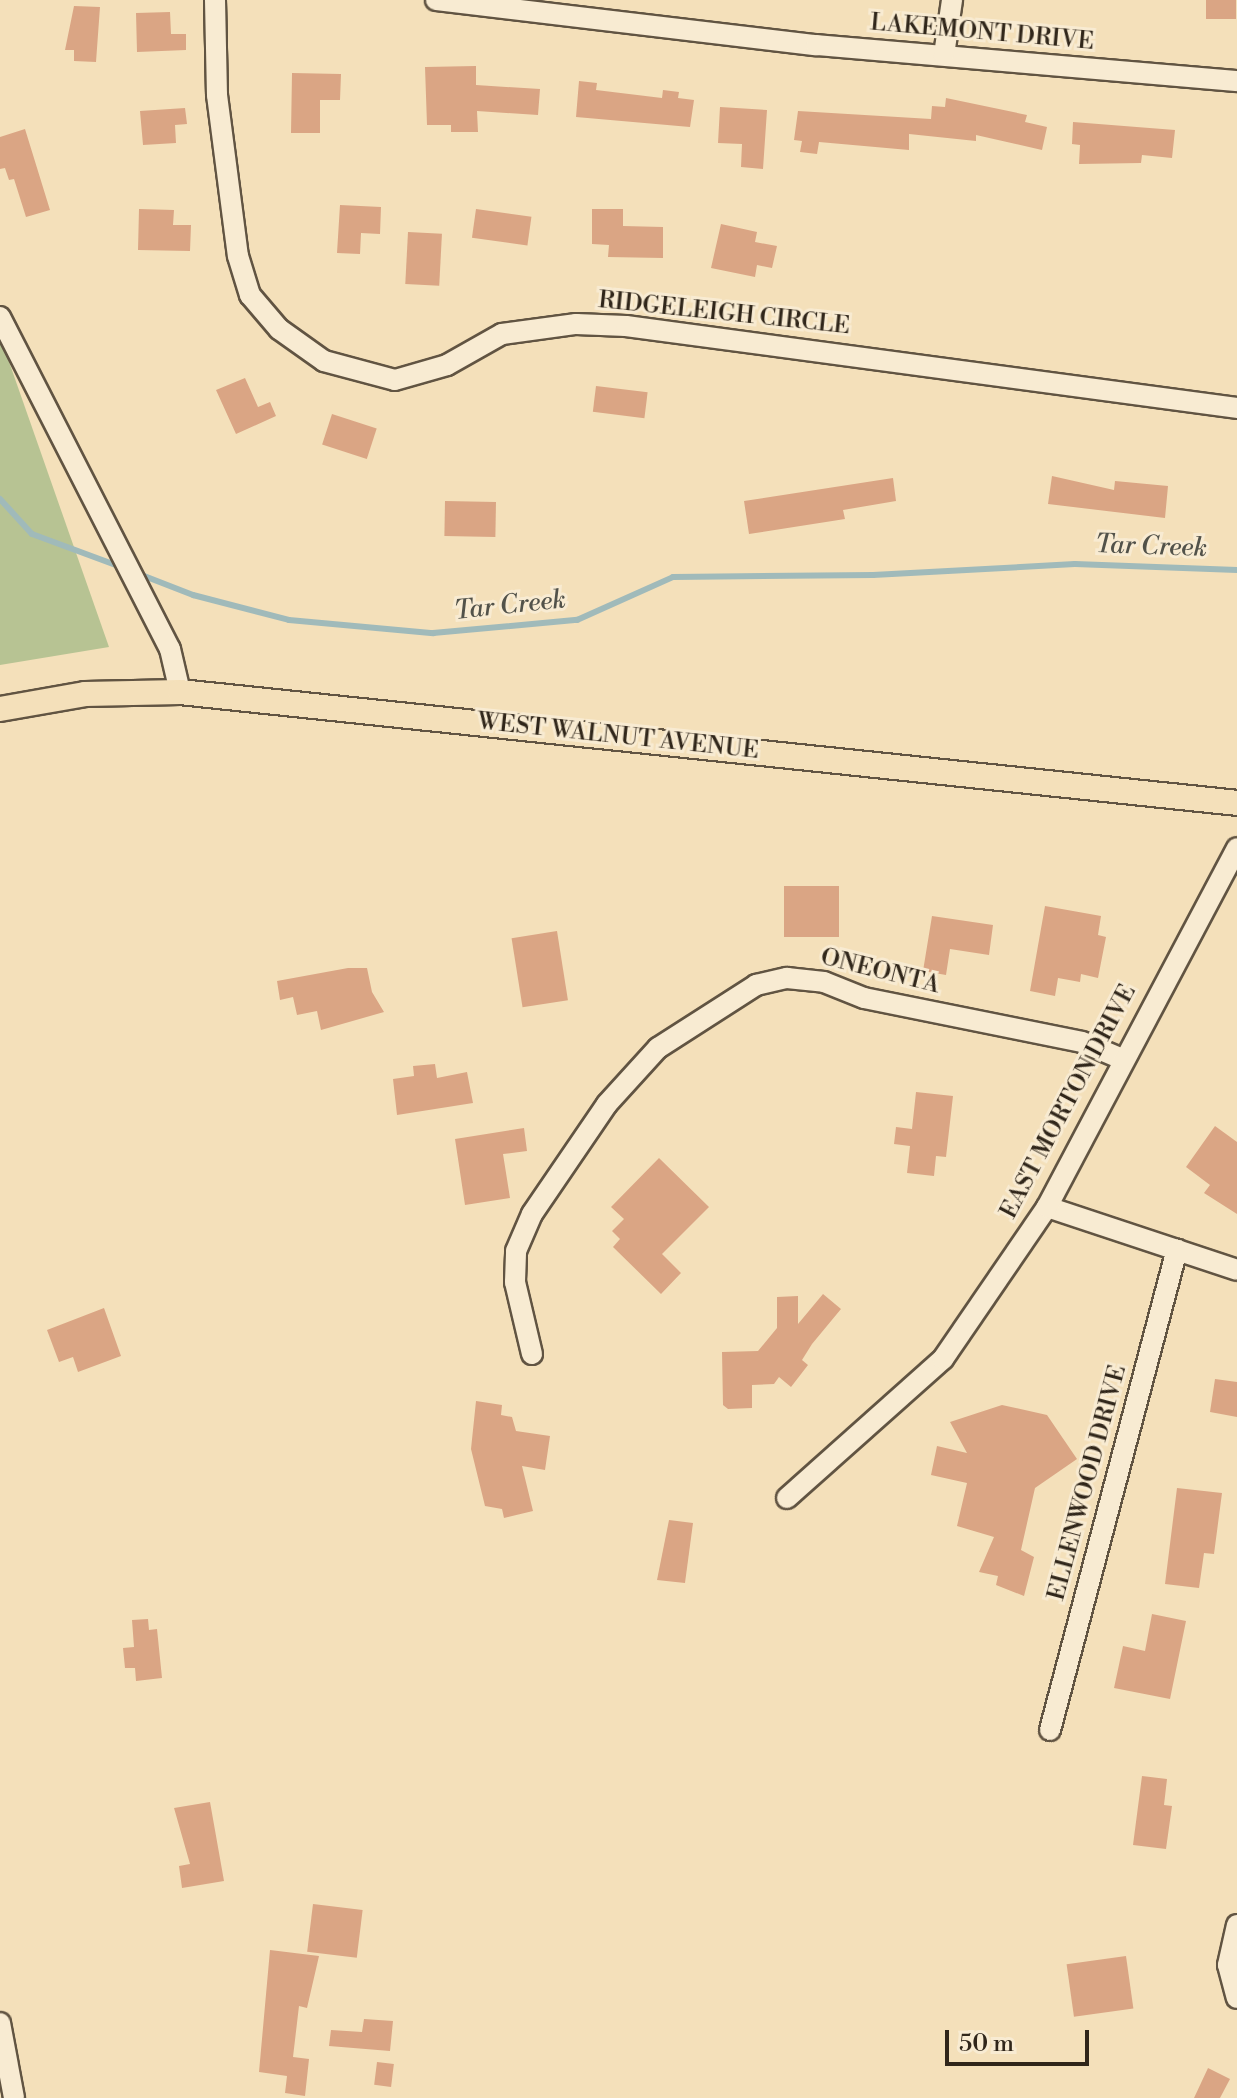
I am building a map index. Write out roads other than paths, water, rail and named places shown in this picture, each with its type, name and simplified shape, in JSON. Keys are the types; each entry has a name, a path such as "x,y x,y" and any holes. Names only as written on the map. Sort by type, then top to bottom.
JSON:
{"main road":[{"name":"WEST WALNUT AVENUE","path":"0,709 85,694 180,692 1237,803"}],"street":[{"name":"RIDGELEIGH CIRCLE","path":"215,0 217,95 238,256 250,295 279,329 324,361 395,380 447,365 502,334 576,324 626,326 1237,408"},
{"name":"LAKEMONT DRIVE","path":"436,0 944,55 1237,81"},
{"path":"944,55 952,0"},
{"path":"0,317 170,649 180,692"},
{"name":"EAST MORTON DRIVE","path":"787,1498 943,1359 1047,1207 1122,1059 1237,848"},
{"name":"ONEONTA","path":"532,1354 515,1282 516,1251 532,1214 607,1104 658,1048 756,985 787,978 824,982 864,998 1082,1042 1122,1059"},
{"path":"1047,1207 1237,1270"},
{"name":"ELLENWOOD DRIVE","path":"1050,1730 1177,1250"},
{"path":"1237,1925 1228,1965 1237,1998"},
{"path":"0,2023 14,2098"}],"waterway":[{"name":"Tar Creek","path":"0,499 32,534 121,567"},
{"name":"Tar Creek","path":"139,574 193,595 289,620 433,633 577,620 673,577 873,575 1075,564 1237,570"}]}
